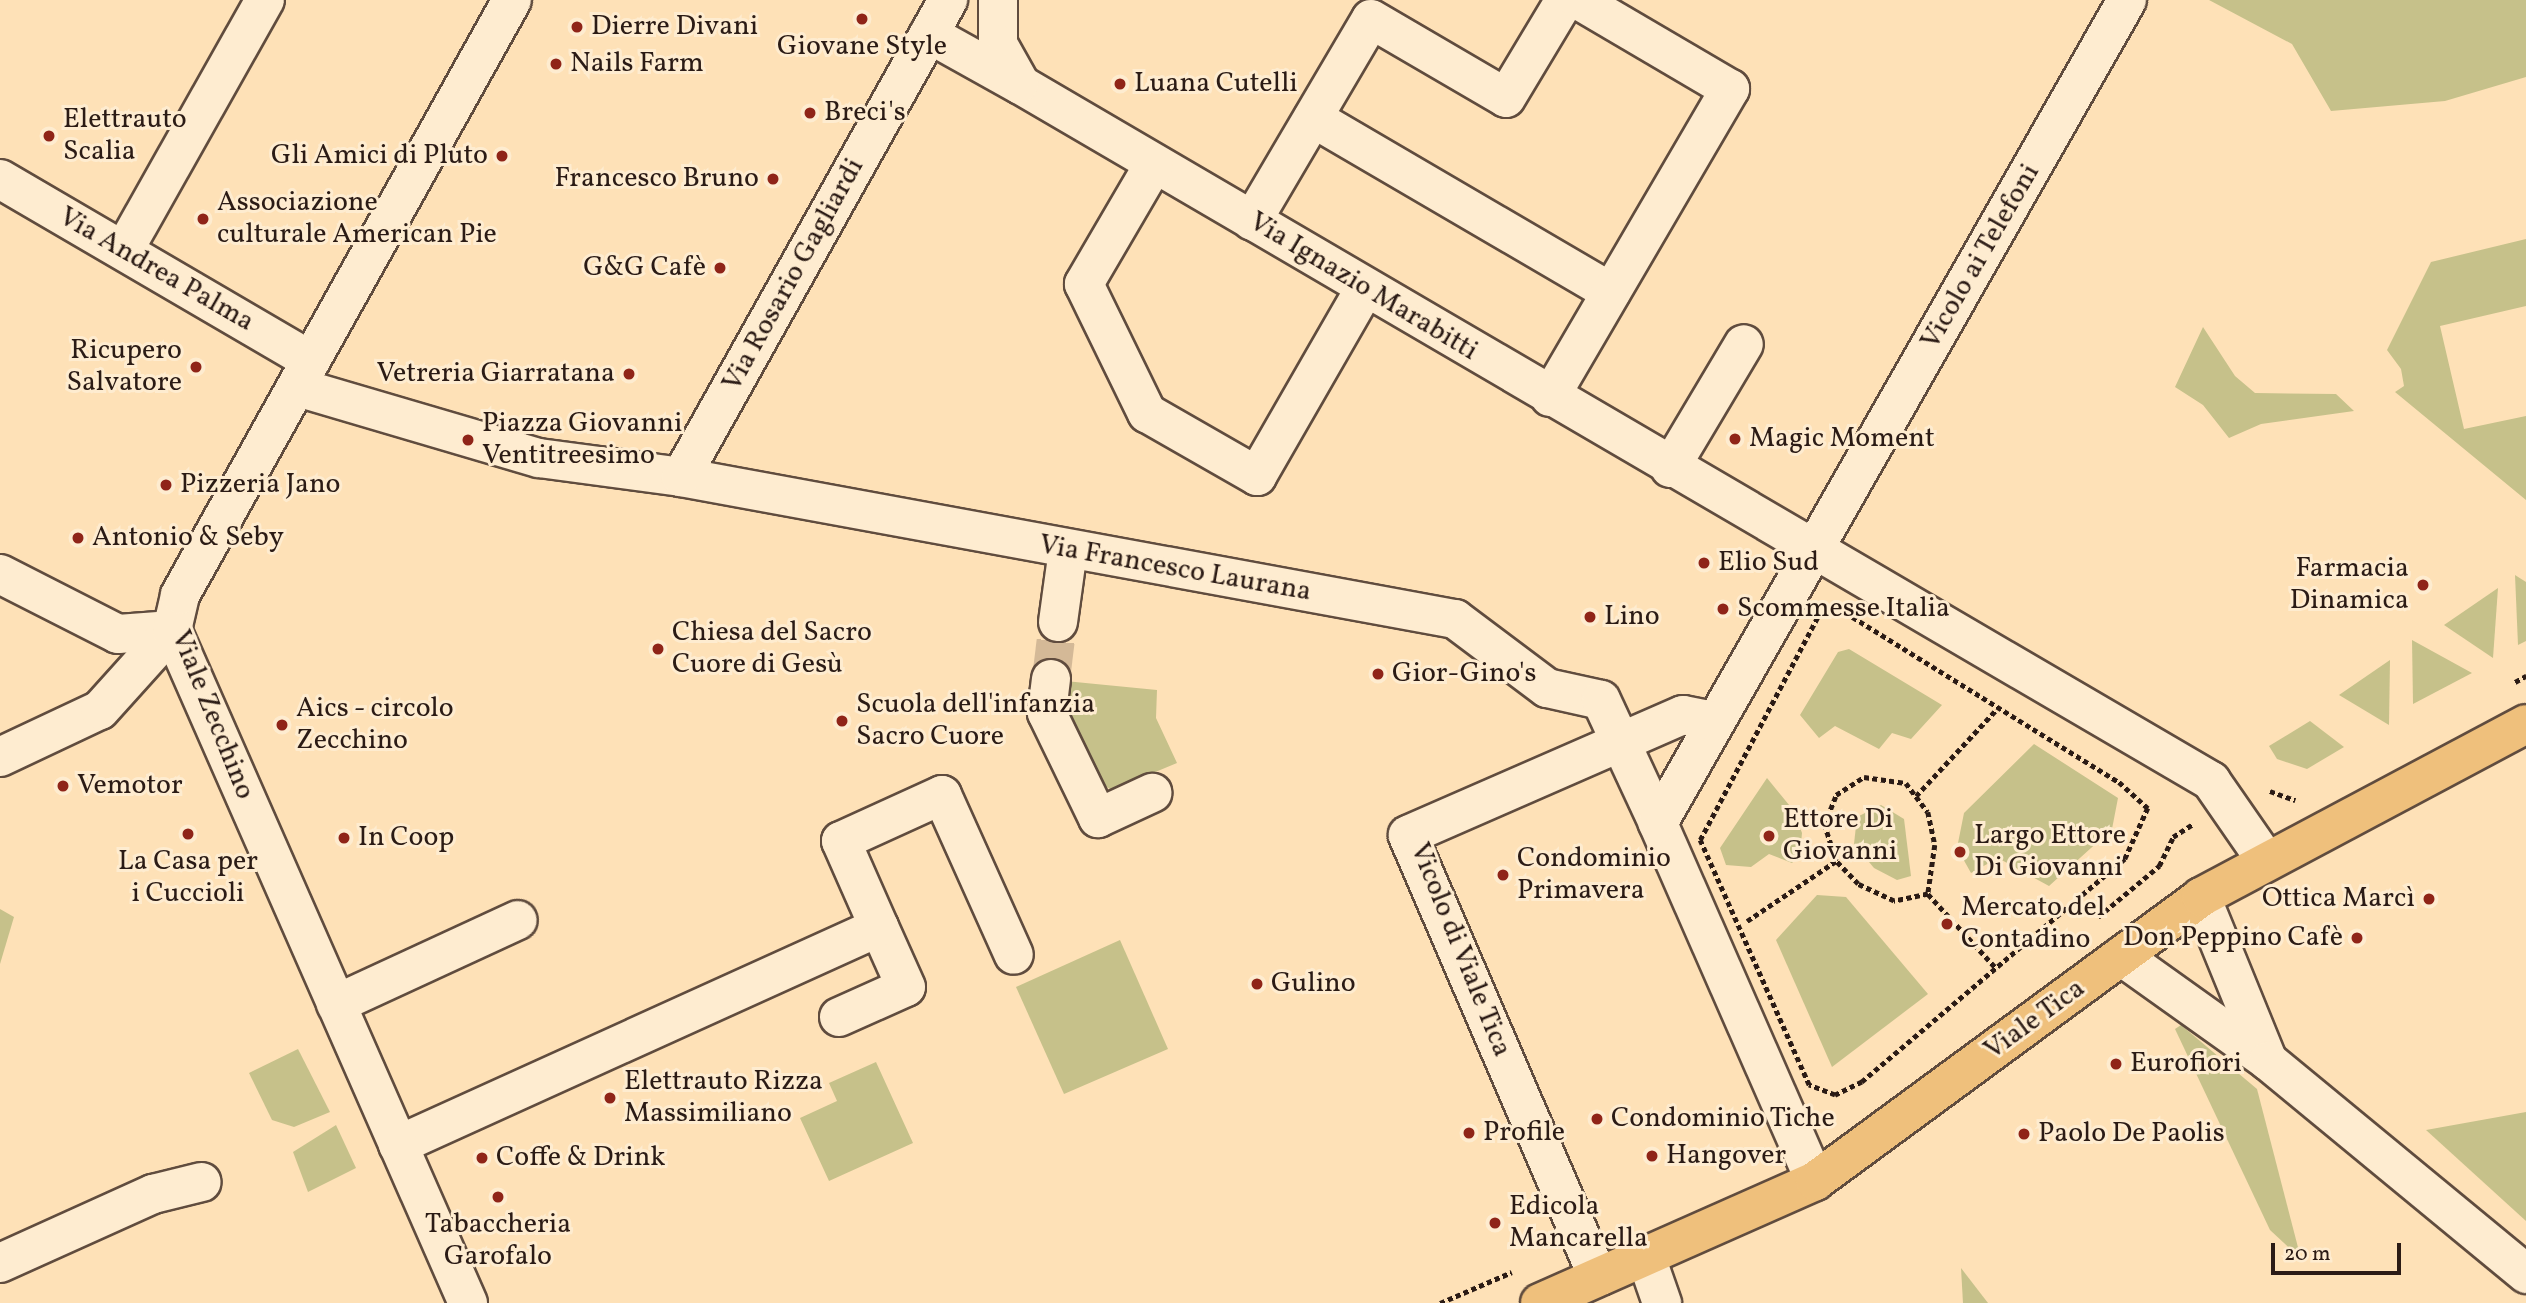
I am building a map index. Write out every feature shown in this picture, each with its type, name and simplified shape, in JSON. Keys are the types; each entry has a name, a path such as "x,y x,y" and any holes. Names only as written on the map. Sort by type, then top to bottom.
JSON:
{"main road":[{"name":"Viale Tica","path":"1540,1303 1815,1181 2201,897 2265,859 2526,724"}],"street":[{"path":"124,250 265,0"},
{"name":"Viale Zecchino","path":"468,1303 172,630 180,594 512,0"},
{"name":"Via Rosario Gagliardi","path":"681,477 948,0"},
{"name":"Via Ignazio Marabitti","path":"998,0 998,44 1021,85 1799,544 2211,781 2265,859"},
{"path":"1252,221 1371,19 1506,98 1565,0"},
{"path":"1550,397 1730,89 1578,0"},
{"name":"Vicolo ai Telefoni","path":"1658,823 1698,718 1799,544 1835,514 2127,0"},
{"path":"929,34 1021,85"},
{"path":"1313,118 1611,292"},
{"path":"1154,164 1084,284 1147,414 1257,476 1365,288"},
{"name":"Via Andrea Palma","path":"0,179 124,250 304,374 539,458 681,477"},
{"path":"1670,468 1744,344"},
{"name":"Via Francesco Laurana","path":"681,477 1455,619 1547,688 1698,718"},
{"path":"1058,622 1068,550"},
{"path":"0,574 118,634 172,630"},
{"path":"0,757 100,710 172,630"},
{"path":"1051,679 1047,713 1098,818 1152,793"},
{"path":"1601,700 1815,1181"},
{"path":"1621,743 1698,718"},
{"name":"Vicolo di Viale Tica","path":"1598,1278 1408,835 1621,743"},
{"path":"839,1017 906,987 841,841 942,795 1014,955"},
{"path":"2201,897 2267,1061"},
{"path":"336,1004 518,920"},
{"path":"398,1145 879,927"},
{"path":"2121,956 2267,1061 2526,1274"},
{"path":"0,1263 153,1194 202,1182"},
{"path":"1646,1256 1662,1303"}],"path":[{"path":"1838,608 1996,710 2119,782 2148,808 2124,859 1861,1082 1823,1094 1809,1085 1735,929 1700,839 1819,614 1838,608"},
{"path":"2502,690 2526,676"},
{"path":"1916,796 1996,710"},
{"path":"1864,777 1906,783 1928,812 1935,845 1928,894 1894,901 1857,884 1836,861 1824,825 1836,795 1864,777"},
{"path":"2089,925 2159,866 2173,837 2225,802 2255,786 2297,801 2308,797"},
{"path":"1735,929 1836,861"},
{"path":"1928,894 1997,969"},
{"path":"1440,1303 1524,1266"}],"shaded area":[{"path":"2209,0 2526,0 2526,77 2445,101 2331,111 2292,44"},
{"path":"2526,239 2526,306 2440,326 2464,429 2526,416 2526,500 2395,392 2404,386 2401,369 2387,350 2431,262"},
{"path":"2203,327 2235,376 2255,393 2336,394 2354,411 2261,424 2229,438 2203,405 2175,387"},
{"path":"2515,575 2526,582 2526,641 2518,645"},
{"path":"2498,588 2493,658 2444,625"},
{"path":"2412,640 2472,673 2413,704"},
{"path":"1849,649 1942,705 1911,739 1892,733 1879,749 1835,726 1819,738 1800,715 1838,652"},
{"path":"2390,660 2389,725 2339,695"},
{"path":"1065,681 1157,690 1156,718 1177,763 1112,790 1103,785 1065,715"},
{"path":"2310,721 2344,747 2307,769 2277,759 2269,746"},
{"path":"2034,744 2118,798 2112,829 2049,886 1998,858 1971,873 1957,848 1964,813"},
{"path":"1767,778 1794,811 1802,833 1800,854 1792,863 1769,854 1751,867 1726,865 1720,848"},
{"path":"1881,805 1904,819 1911,876 1897,880 1874,868 1854,844 1857,817"},
{"path":"1817,895 1846,897 1928,994 1832,1067 1776,940"},
{"path":"0,909 14,917 0,964"},
{"path":"1120,940 1168,1049 1064,1094 1016,987"},
{"path":"2181,1025 2257,1089 2301,1259 2270,1230 2175,1029"},
{"path":"298,1049 330,1112 294,1127 272,1120 249,1073"},
{"path":"876,1062 913,1143 829,1181 800,1118 837,1101 829,1083"},
{"path":"2526,1112 2526,1221 2426,1130"},
{"path":"336,1125 356,1168 308,1192 293,1152"},
{"path":"1961,1268 1988,1303 1963,1303"}],"tunnel":[{"path":"1051,679 1058,622"}],"place":[{"name":"Giovane Style","path":"862,19"},
{"name":"Dierre Divani","path":"577,27"},
{"name":"Nails Farm","path":"556,64"},
{"name":"Luana Cutelli","path":"1120,84"},
{"name":"Breci's","path":"810,113"},
{"name":"Elettrauto Scalia","path":"49,136"},
{"name":"Gli Amici di Pluto","path":"502,156"},
{"name":"Francesco Bruno","path":"773,179"},
{"name":"Associazione culturale American Pie","path":"203,219"},
{"name":"G&G Cafè","path":"720,268"},
{"name":"Ricupero Salvatore","path":"196,367"},
{"name":"Vetreria Giarratana","path":"629,374"},
{"name":"Magic Moment","path":"1735,439"},
{"name":"Piazza Giovanni Ventitreesimo","path":"468,440"},
{"name":"Pizzeria Jano","path":"166,485"},
{"name":"Antonio & Seby","path":"78,538"},
{"name":"Elio Sud","path":"1704,563"},
{"name":"Farmacia Dinamica","path":"2423,585"},
{"name":"Scommesse Italia","path":"1723,609"},
{"name":"Lino","path":"1590,617"},
{"name":"Chiesa del Sacro Cuore di Gesù","path":"658,649"},
{"name":"Gior-Gino's","path":"1378,674"},
{"name":"Scuola dell'infanzia Sacro Cuore","path":"842,721"},
{"name":"Aics - circolo Zecchino","path":"282,725"},
{"name":"Vemotor","path":"63,786"},
{"name":"La Casa per i Cuccioli","path":"188,834"},
{"name":"Ettore Di Giovanni","path":"1769,836"},
{"name":"In Coop","path":"344,838"},
{"name":"Largo Ettore Di Giovanni","path":"1960,852"},
{"name":"Condominio Primavera","path":"1503,875"},
{"name":"Ottica Marcì","path":"2429,899"},
{"name":"Mercato del Contadino","path":"1947,924"},
{"name":"Don Peppino Cafè","path":"2357,938"},
{"name":"Gulino","path":"1257,984"},
{"name":"Eurofiori","path":"2116,1064"},
{"name":"Elettrauto Rizza Massimiliano","path":"610,1098"},
{"name":"Condominio Tiche","path":"1597,1119"},
{"name":"Profile","path":"1469,1133"},
{"name":"Paolo De Paolis","path":"2024,1134"},
{"name":"Hangover","path":"1652,1156"},
{"name":"Coffe & Drink","path":"482,1158"},
{"name":"Tabaccheria Garofalo","path":"498,1197"},
{"name":"Edicola Mancarella","path":"1495,1223"}]}
